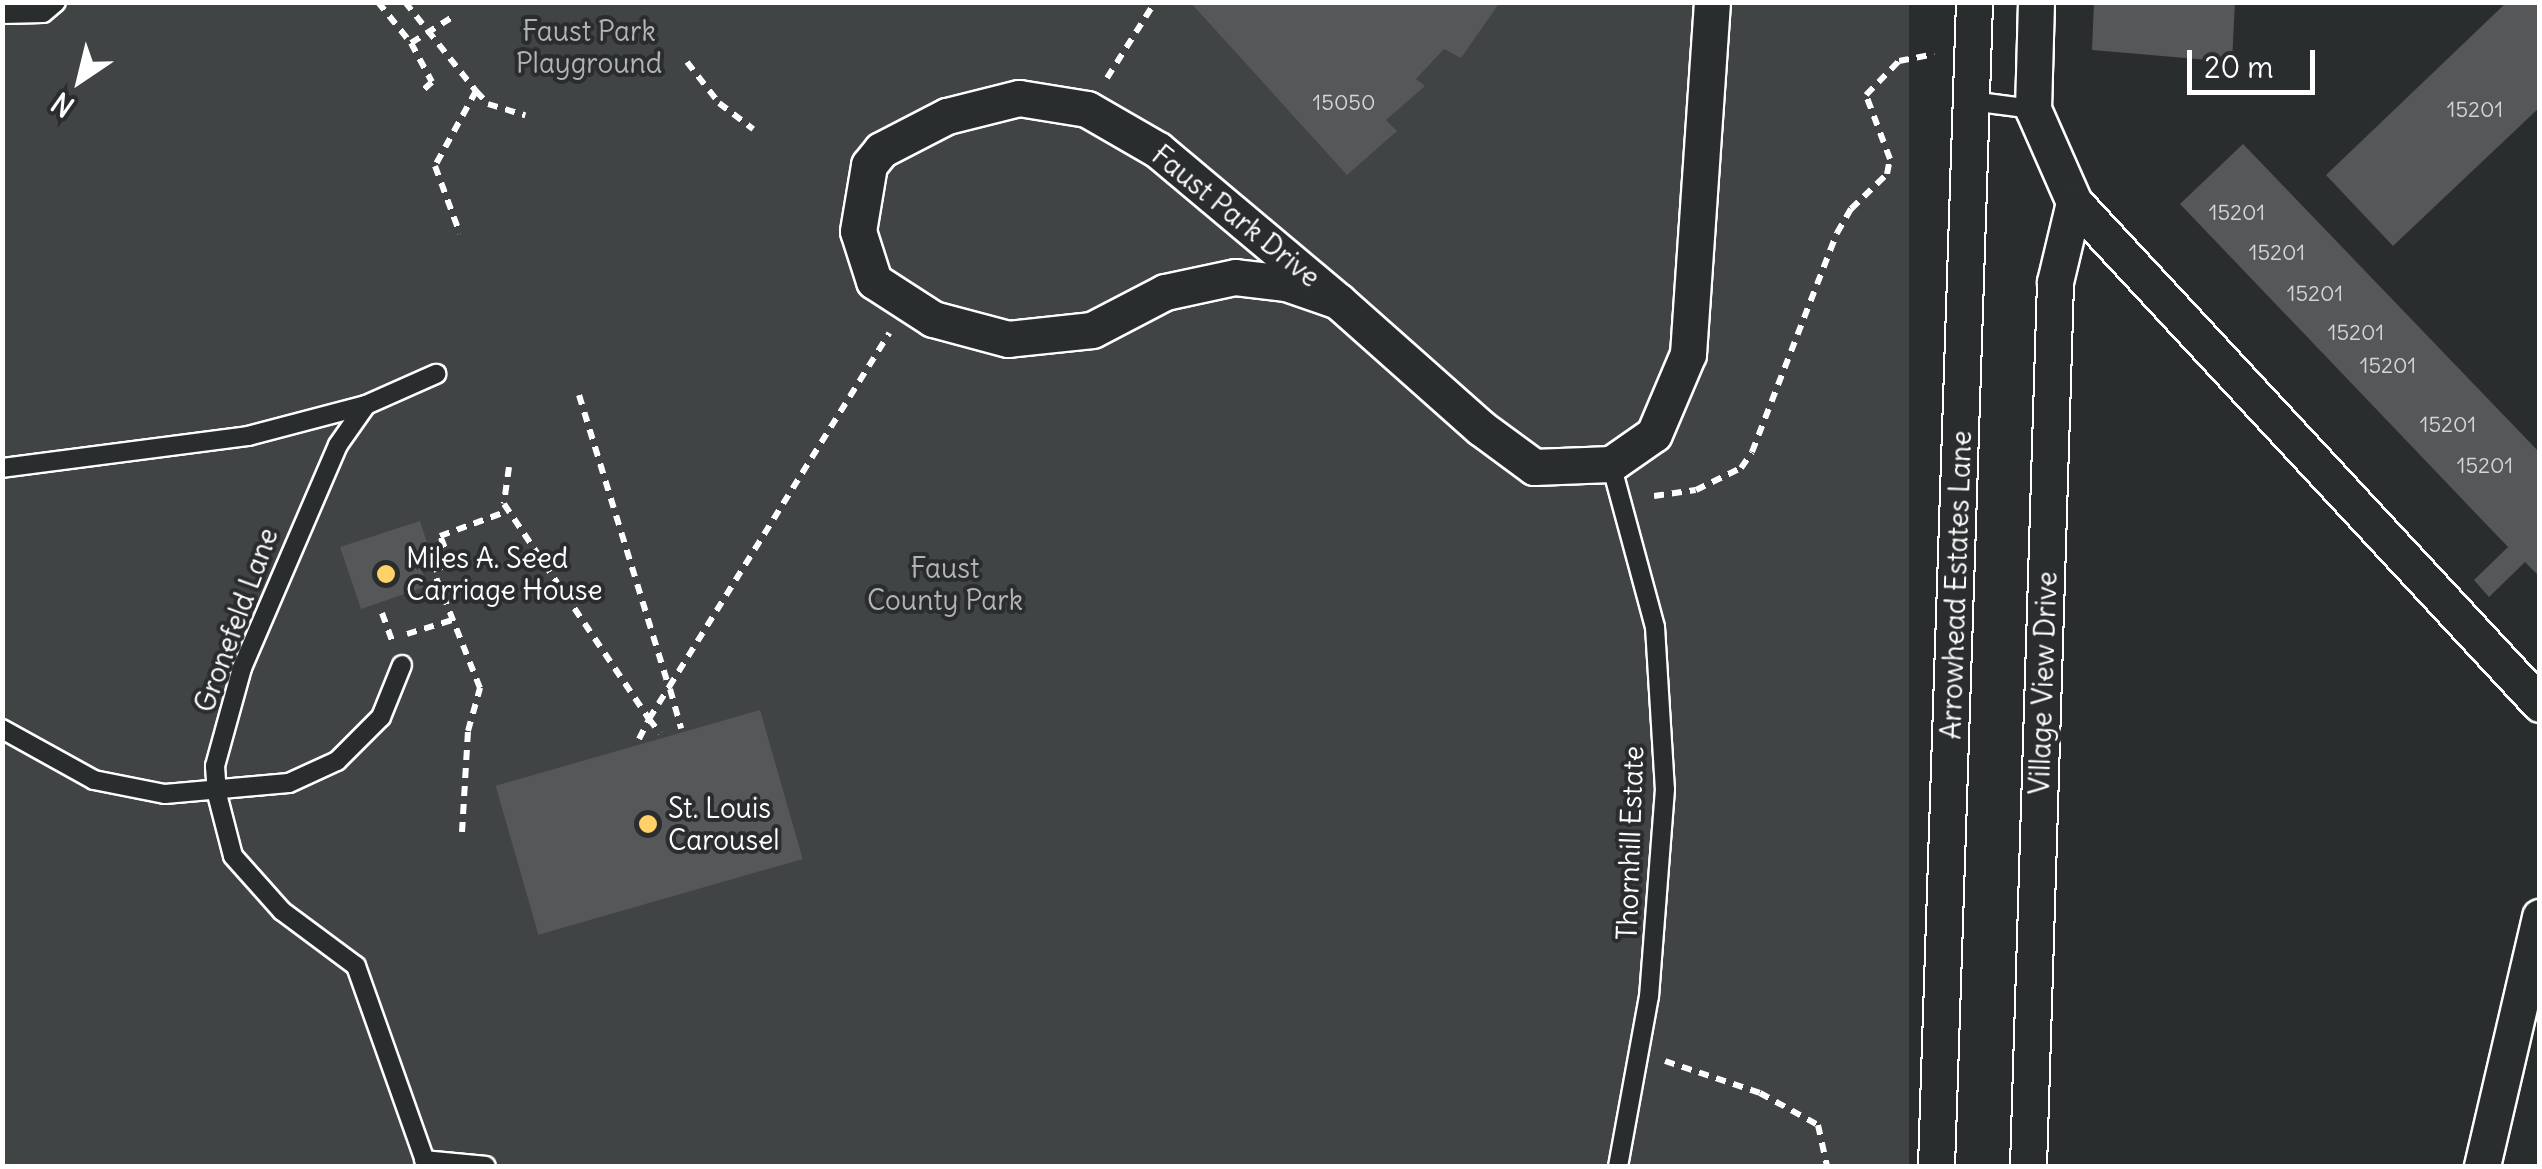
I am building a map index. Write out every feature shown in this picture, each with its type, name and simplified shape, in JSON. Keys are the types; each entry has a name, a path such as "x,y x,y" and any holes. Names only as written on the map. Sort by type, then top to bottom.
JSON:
{"street":[{"path":"1611,464 1654,434 1688,354 1712,2"},
{"name":"Arrowhead Estates Lane","path":"1936,1166 1974,2"},
{"path":"2036,2 2032,109 2074,202 2540,704"},
{"name":"Faust Park Drive","path":"1338,301 1286,284 1235,277 1165,292 1092,330 1008,339 906,306 874,281 858,231 869,165 881,150 947,116 1019,98 1088,109 1158,150 1338,301 1534,467 1611,464"},
{"name":"Village View Drive","path":"2028,1166 2055,282 2074,202"},
{"path":"2482,1166 2540,917"}],"lane":[{"path":"2,14 42,13 56,2"},
{"path":"1971,101 2032,109"},
{"path":"2,468 248,436 366,406 436,374"},
{"name":"Gronefeld Lane","path":"366,406 330,462 242,668 215,766 217,794 233,856 282,911 356,966 426,1163 486,1166"},
{"name":"Thornhill Estate","path":"1611,464 1655,626 1665,790 1639,1052 1618,1166"},
{"path":"2,729 94,780 166,794 217,794 289,782 336,761 381,717 402,664"}],"path":[{"path":"378,2 411,43 432,82 422,91"},
{"path":"405,2 488,104 526,115"},
{"path":"1088,109 1155,2"},
{"path":"411,43 454,16"},
{"path":"1654,496 1696,490 1741,468 1752,452 1838,233 1850,209 1887,174 1890,159 1866,95 1900,62 1943,54"},
{"path":"687,62 719,104 753,129"},
{"path":"460,234 435,166 476,92"},
{"path":"639,739 906,306"},
{"path":"579,395 681,728"},
{"path":"508,467 508,511 660,734"},
{"path":"462,832 468,732 480,688 433,570 451,564 440,536 508,511"},
{"path":"392,639 452,620"},
{"path":"1639,1052 1760,1092 1818,1125 1827,1166"}],"green space":[{"name":"Faust County Park","path":"2,3 1909,3 1909,1166 2,1166"}],"building":[{"path":"1190,2 1500,2 1461,58 1444,49 1416,79 1425,86 1386,120 1397,131 1347,175"},
{"path":"2094,2 2235,2 2232,62 2092,50"},
{"path":"2507,2 2540,2 2540,107 2393,246 2326,175"},
{"path":"2243,144 2540,453 2540,577 2525,562 2489,597 2474,580 2508,547 2180,204"},
{"name":"Miles A. Seed Carriage House","path":"420,521 432,558 419,562 427,586 361,609 340,547"},
{"name":"St. Louis Carousel","path":"760,710 803,859 538,935 496,786"}],"place":[{"name":"Miles A. Seed Carriage House","path":"386,574"},
{"name":"St. Louis Carousel","path":"648,824"}],"park label":[{"name":"Faust Park Playground","path":"589,47"}]}
